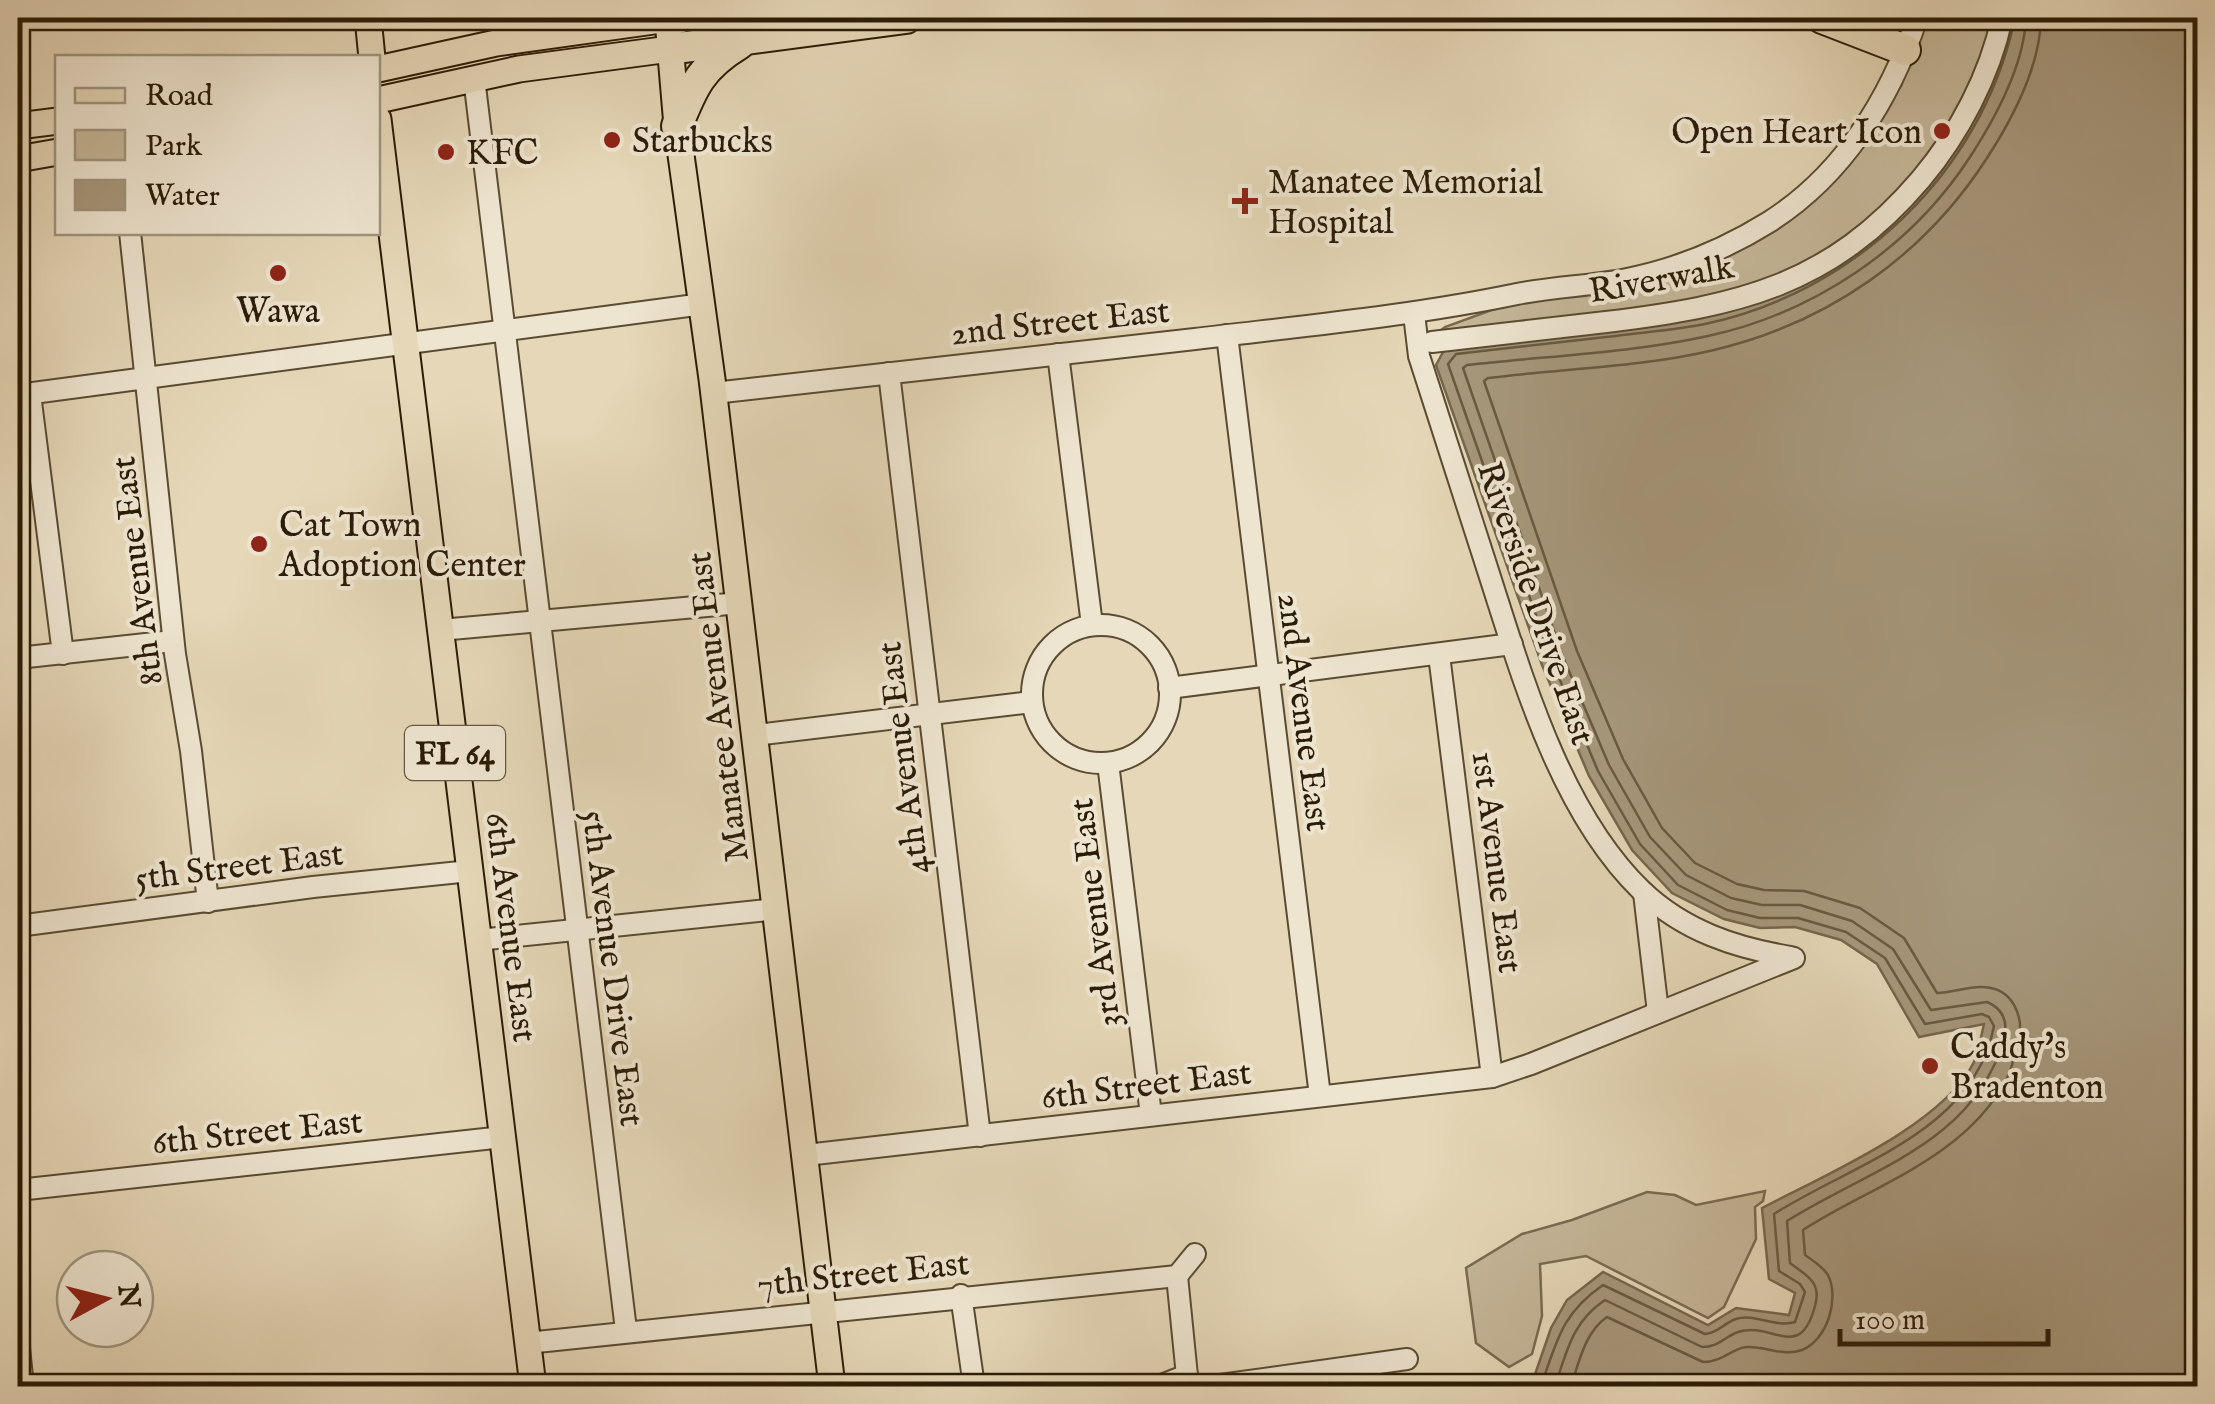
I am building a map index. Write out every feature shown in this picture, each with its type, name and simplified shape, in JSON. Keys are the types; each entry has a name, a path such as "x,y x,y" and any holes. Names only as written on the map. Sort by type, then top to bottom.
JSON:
{"highway":[{"path":"669,28 679,18"},
{"path":"669,28 746,40 906,18"},
{"path":"1822,18 1905,50"},
{"path":"677,126 693,84 705,68 746,40"}],"main road":[{"path":"368,18 372,55"},
{"path":"380,69 496,43 669,28"},
{"path":"380,100 474,78 597,57 669,28"},
{"name":"Manatee Avenue East","path":"669,28 677,126 740,603 832,1386"},
{"path":"18,126 55,121"},
{"name":"6th Avenue East","path":"380,136 533,1386"},
{"path":"18,158 55,152"}],"street":[{"name":"2nd Street East","path":"714,393 1414,314 1546,289 1632,278 1676,267 1742,237 1799,200 1838,162 1883,99 1916,18"},
{"name":"Riverwalk","path":"1432,342 1698,310 1760,293 1816,267 1885,217 1938,158 1974,96 2002,18"},
{"name":"5th Avenue Drive East","path":"474,78 626,1330"},
{"name":"8th Avenue East","path":"130,235 173,641 208,902"},
{"path":"63,654 24,394 703,304"},
{"name":"Riverside Drive East","path":"1414,314 1419,356 1531,701 1564,776 1600,840 1644,892 1717,940 1794,958"},
{"name":"2nd Avenue East","path":"1227,335 1320,1096"},
{"path":"1058,354 1092,625"},
{"name":"4th Avenue East","path":"888,373 980,1136"},
{"path":"440,630 740,603"},
{"path":"756,735 1032,702 1036,672 1047,651 1068,634 1092,625 1126,630 1149,644 1163,665 1170,688 1512,644"},
{"path":"18,658 173,641"},
{"name":"1st Avenue East","path":"1438,655 1492,1077"},
{"name":"3rd Avenue East","path":"1032,702 1041,729 1057,748 1080,761 1108,764 1133,756 1154,738 1167,714 1170,688"},
{"name":"3rd Avenue East","path":"1108,764 1151,1115"},
{"name":"5th Street East","path":"18,926 470,871"},
{"path":"1644,892 1658,1012"},
{"path":"478,940 777,909"},
{"name":"6th Street East","path":"806,1156 1492,1077 1794,958"},
{"name":"6th Street East","path":"18,1190 503,1137"},
{"path":"1159,1386 1187,1381 1177,1276 1195,1254"},
{"name":"7th Street East","path":"527,1343 1177,1276"},
{"path":"961,1296 974,1386"},
{"path":"18,1338 23,1386"},
{"path":"1213,1386 1407,1360"}],"green space":[{"path":"1925,18 2005,18 1944,155 1784,288 1435,335 1445,327 1508,304 1755,238 1901,86"},
{"path":"1765,1191 1763,1201 1755,1207 1756,1239 1724,1307 1708,1318 1586,1256 1540,1264 1542,1316 1532,1354 1509,1367 1476,1343 1466,1268 1522,1234 1647,1192 1675,1195 1696,1205"}],"water":[{"path":"2005,18 2197,18 2197,1386 1531,1386 1551,1328 1567,1300 1603,1272 1708,1325 1736,1308 1789,1315 1795,1293 1769,1279 1762,1208 1879,1147 1936,1107 1974,1062 1984,1024 1919,1037 1877,964 1841,940 1795,927 1760,928 1724,919 1672,893 1632,850 1589,776 1542,665 1436,365 1447,345 1784,288 1922,184"}],"place":[{"name":"Open Heart Icon","path":"1942,131"},
{"name":"Starbucks","path":"612,140"},
{"name":"KFC","path":"446,152"},
{"name":"Manatee Memorial Hospital","path":"1245,201"},
{"name":"Wawa","path":"278,273"},
{"name":"Cat Town Adoption Center","path":"259,544"},
{"name":"Caddy's Bradenton","path":"1930,1066"}]}
